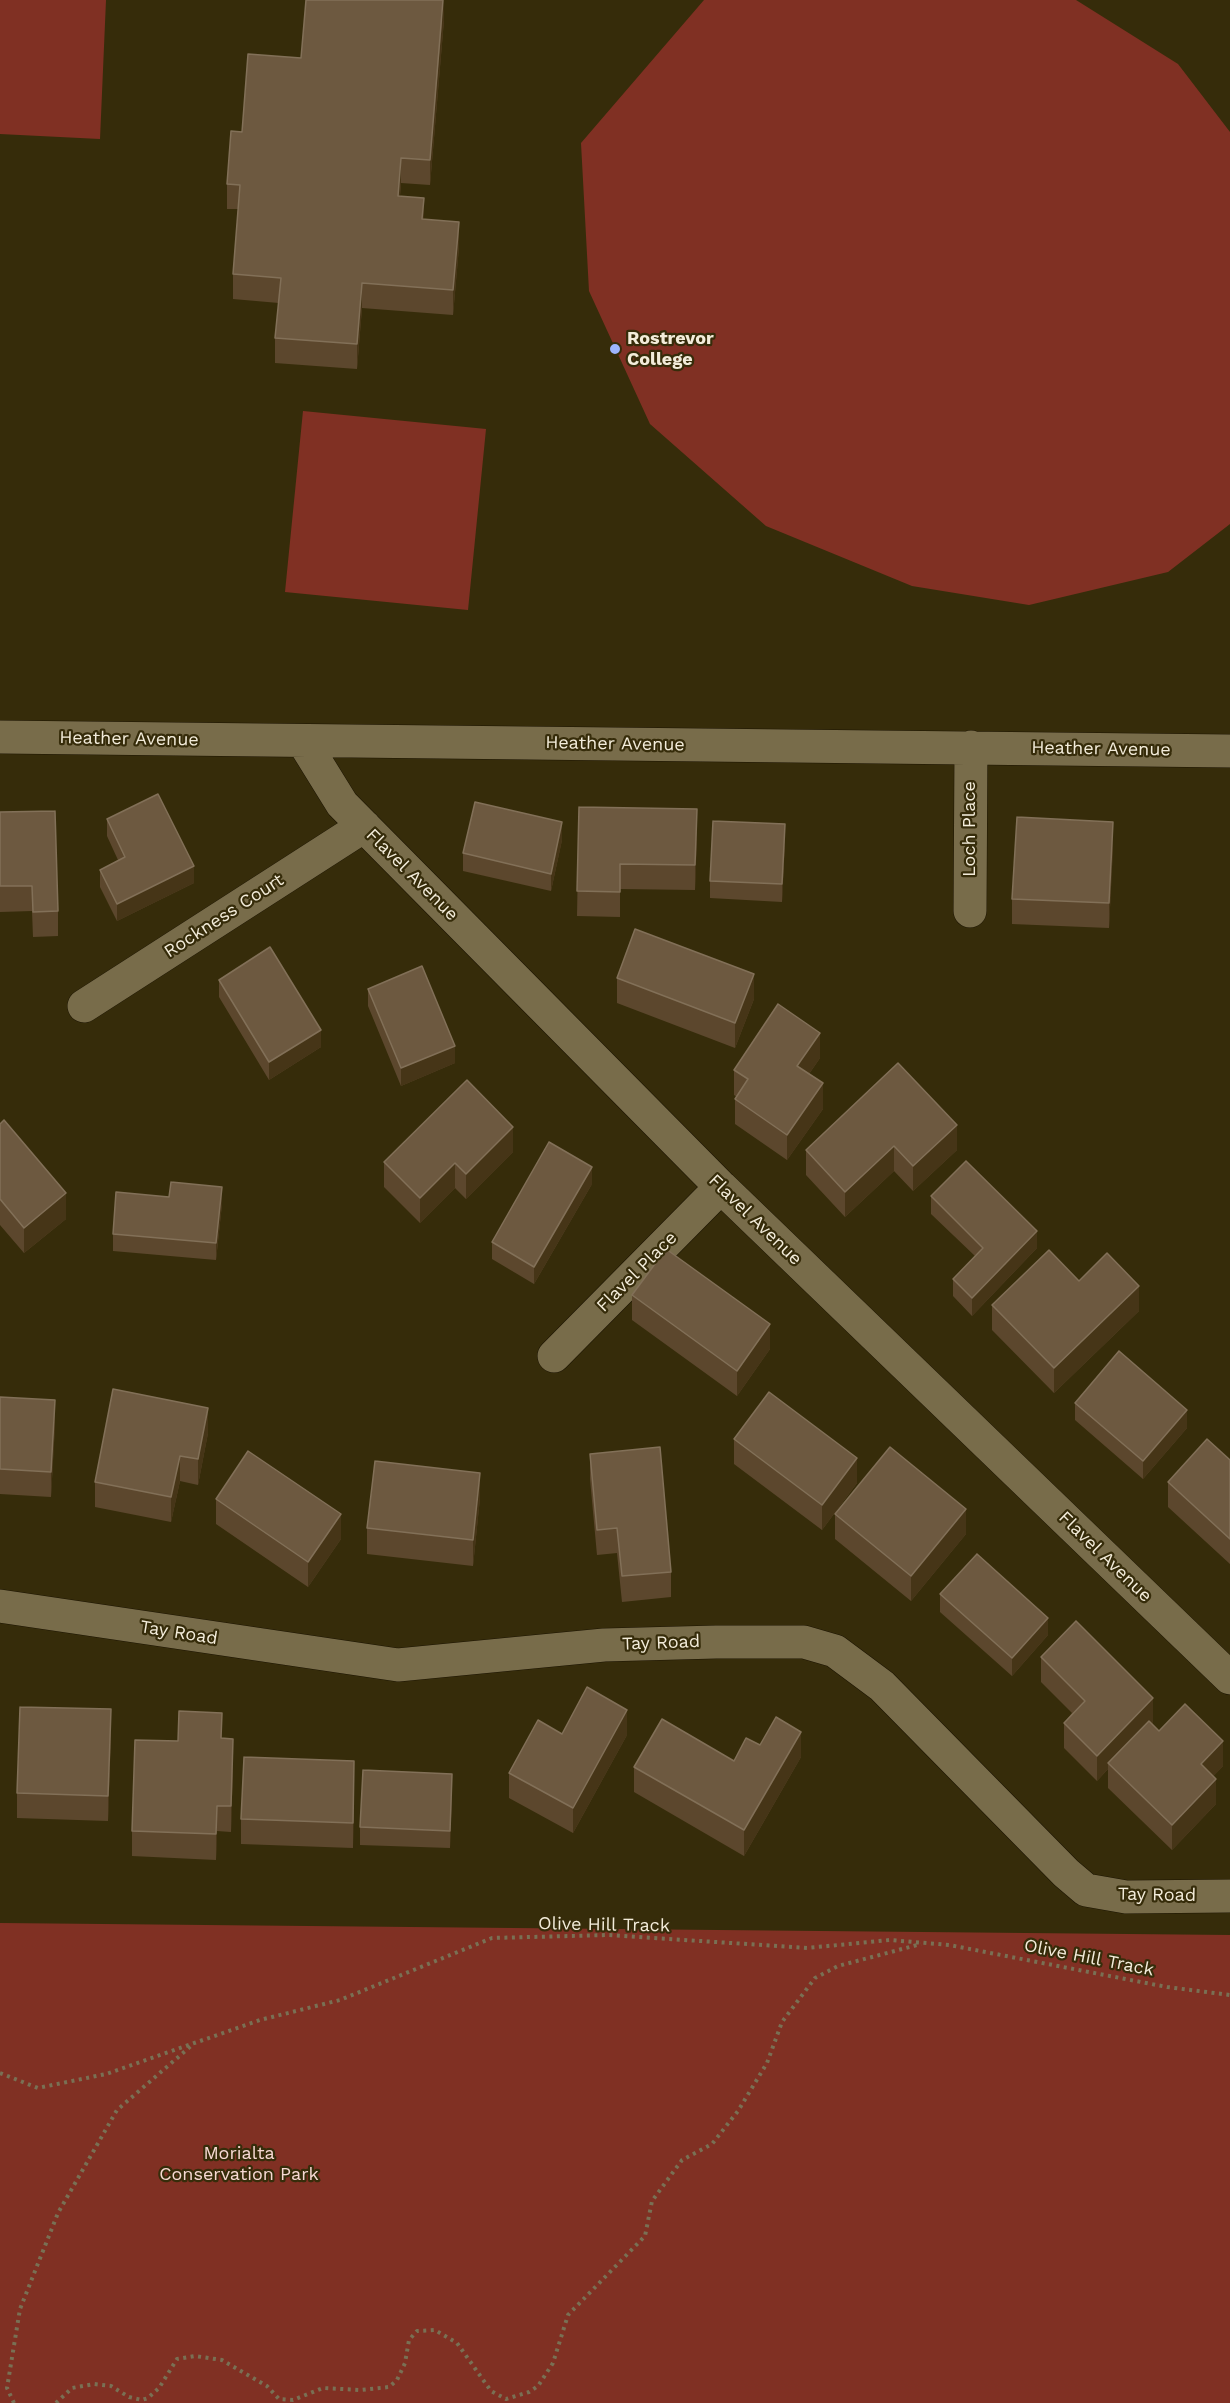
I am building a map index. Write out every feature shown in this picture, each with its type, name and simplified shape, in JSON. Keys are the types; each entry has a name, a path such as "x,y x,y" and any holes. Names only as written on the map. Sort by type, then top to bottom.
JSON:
{"street":[{"name":"Heather Avenue","path":"0,737 1230,751"},
{"name":"Flavel Avenue","path":"303,741 342,804 721,1187 1230,1678"},
{"name":"Loch Place","path":"970,747 970,911"},
{"name":"Rockness Court","path":"84,1006 364,826"},
{"name":"Flavel Place","path":"554,1356 721,1187"},
{"name":"Tay Road","path":"0,1606 398,1665 604,1645 804,1642 836,1651 882,1686 1066,1873 1086,1890 1126,1897 1230,1896"}],"path":[{"name":"Olive Hill Track","path":"0,2073 38,2088 106,2074 260,2020 340,2000 492,1938 609,1935 807,1948 890,1940 949,1945 1167,1987 1230,1995"},
{"path":"56,2403 72,2388 94,2384 111,2386 129,2397 142,2400 159,2388 177,2359 195,2356 222,2360 267,2386 279,2398 293,2400 323,2388 360,2390 389,2387 397,2380 405,2363 409,2340 417,2331 435,2330 457,2343 490,2391 506,2398 529,2392 538,2386 553,2362 568,2315 645,2236 652,2201 682,2160 712,2144 738,2111 767,2063 782,2022 815,1978 838,1966 925,1943"},
{"path":"14,2403 7,2388 20,2309 58,2212 117,2110 194,2043"}],"green space":[{"path":"0,0 106,0 100,139 0,134"},
{"path":"704,0 1076,0 1178,64 1230,132 1230,524 1168,572 1029,605 912,586 766,526 650,424 589,291 581,143"},
{"path":"303,411 486,429 468,610 285,592"},
{"name":"Morialta Conservation Park","path":"0,1923 1230,1935 1230,2403 0,2403"}],"building":[{"path":"306,0 443,0 430,160 401,158 398,196 424,198 422,219 459,222 453,290 362,283 357,344 275,338 281,278 233,274 240,185 227,184 231,131 242,132 248,54 301,58"},
{"path":"158,794 194,866 117,904 100,870 125,857 107,819"},
{"path":"475,802 562,822 551,874 463,853"},
{"path":"579,807 697,809 695,865 620,864 620,892 577,891"},
{"path":"55,811 58,911 33,912 32,886 0,886 0,812"},
{"path":"1017,817 1113,822 1109,903 1012,899"},
{"path":"713,821 785,824 782,884 710,881"},
{"path":"635,929 754,974 735,1023 617,978"},
{"path":"270,947 321,1030 269,1062 219,980"},
{"path":"422,966 455,1046 401,1068 368,989"},
{"path":"778,1004 820,1033 797,1066 823,1083 787,1135 735,1099 748,1079 734,1070"},
{"path":"898,1063 957,1125 913,1166 894,1146 845,1192 806,1150"},
{"path":"467,1080 513,1127 466,1174 455,1163 420,1198 384,1162"},
{"path":"4,1120 66,1193 24,1228 0,1199 0,1124"},
{"path":"549,1142 592,1167 534,1267 492,1242"},
{"path":"966,1161 1037,1231 972,1298 953,1279 983,1248 931,1196"},
{"path":"171,1182 222,1187 216,1243 113,1234 116,1192 169,1197"},
{"path":"666,1249 770,1324 737,1371 632,1295"},
{"path":"1049,1250 1079,1281 1107,1253 1139,1286 1054,1368 992,1305"},
{"path":"1119,1351 1187,1410 1143,1461 1075,1403"},
{"path":"113,1389 208,1408 198,1459 180,1456 171,1497 95,1482"},
{"path":"769,1392 857,1458 822,1505 734,1439"},
{"path":"0,1397 55,1400 51,1472 0,1469"},
{"path":"1207,1439 1230,1460 1230,1539 1168,1482"},
{"path":"660,1447 671,1572 622,1576 617,1528 597,1530 590,1454"},
{"path":"890,1447 966,1509 911,1576 835,1514"},
{"path":"248,1451 341,1514 308,1562 216,1499"},
{"path":"375,1461 480,1473 473,1540 367,1528"},
{"path":"977,1554 1048,1618 1012,1658 940,1594"},
{"path":"1076,1621 1153,1698 1097,1756 1064,1723 1085,1701 1041,1657"},
{"path":"587,1687 627,1710 573,1808 509,1773 538,1720 562,1734"},
{"path":"1185,1704 1223,1741 1201,1764 1216,1779 1172,1825 1108,1763 1149,1721 1159,1731"},
{"path":"20,1707 111,1709 108,1796 17,1793"},
{"path":"179,1711 222,1713 221,1738 233,1739 231,1806 217,1806 216,1834 132,1831 135,1740 178,1741"},
{"path":"776,1717 801,1732 744,1830 634,1767 662,1719 734,1761 746,1738 760,1745"},
{"path":"244,1757 354,1761 353,1823 241,1819"},
{"path":"363,1770 452,1774 450,1831 360,1827"}],"place":[{"name":"Rostrevor College","path":"615,349"}]}
